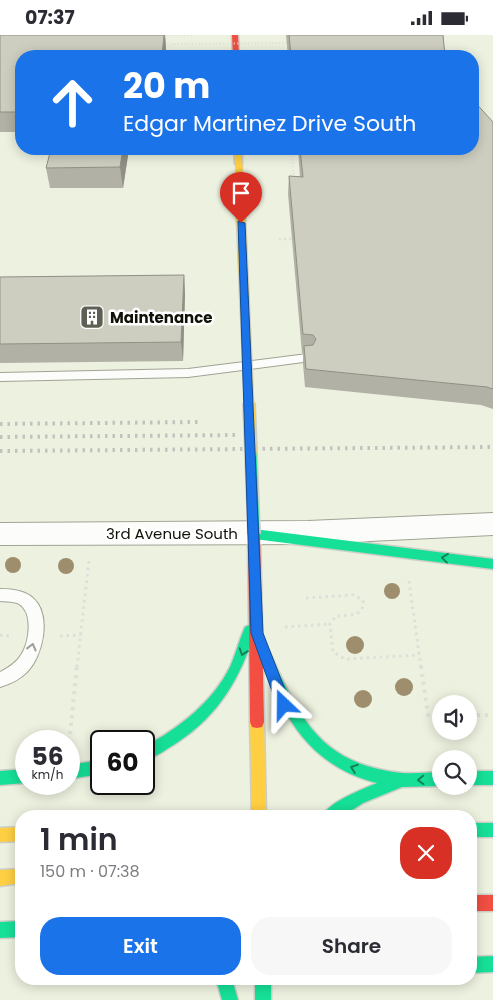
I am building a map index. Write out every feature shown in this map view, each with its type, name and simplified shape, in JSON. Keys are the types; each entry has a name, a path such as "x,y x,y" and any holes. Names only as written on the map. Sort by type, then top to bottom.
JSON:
{"main road":[{"path":"235,35 236,50"},
{"path":"238,155 256,587 259,810"},
{"path":"254,534 493,564"},
{"path":"155,748 181,733 205,713 224,690 239,664 248,638 256,587"},
{"path":"257,633 284,705 313,742 334,760 353,769 401,780 432,779"},
{"path":"0,778 15,777"},
{"path":"477,778 493,778"},
{"path":"339,810 358,798 401,780"},
{"path":"477,830 493,830"},
{"path":"0,835 15,834"},
{"path":"0,878 15,877"},
{"path":"477,903 493,903"},
{"path":"0,930 15,929"},
{"path":"477,965 493,964"},
{"path":"226,985 230,1000"},
{"path":"263,985 263,1000"}],"street":[{"name":"3rd Avenue South","path":"0,534 349,531 423,529 493,524"}],"lane":[{"path":"0,377 188,373 307,358"},
{"path":"0,595 13,595 25,599 34,610 36,623 32,652 24,665 14,674 0,680"}],"path":[{"path":"158,35 198,35"},
{"path":"160,47 174,44 288,43"},
{"path":"292,155 294,181"},
{"path":"278,239 299,239"},
{"path":"70,730 89,559"},
{"path":"408,574 428,715 432,715"},
{"path":"306,598 353,595 363,600 364,607 361,612 336,616 330,624 333,652 345,659 419,655"},
{"path":"280,627 330,624"},
{"path":"0,635 16,637"},
{"path":"52,637 81,635"},
{"path":"477,715 493,715"}],"building":[{"path":"0,35 164,35 163,50 15,50 15,112 0,112"},
{"path":"289,35 443,35 444,50 290,50"},
{"path":"479,107 493,122 493,389 306,369 304,346 313,345 316,339 313,335 303,334 289,176 303,177 301,155 479,155"},
{"path":"49,155 122,155 120,167 46,168"},
{"name":"Maintenance","path":"184,275 181,342 0,344 0,277"}],"railway":[{"path":"0,424 198,422"},
{"path":"0,437 236,435"},
{"path":"0,451 493,447"}],"traffic: fast":[{"path":"251,453 254,534"},
{"path":"254,534 493,564"},
{"path":"155,748 182,732 212,705 234,672 249,631"},
{"path":"265,655 275,680 299,723 313,741 331,756 351,767 375,776 403,780 432,779"},
{"path":"80,770 90,769"},
{"path":"0,778 15,777"},
{"path":"477,778 493,778"},
{"path":"339,810 358,798 401,780"},
{"path":"477,830 493,830"},
{"path":"0,930 15,929"},
{"path":"477,965 493,964"},
{"path":"226,985 230,1000"},
{"path":"263,985 263,1000"}],"traffic: slow":[{"path":"238,155 239,164"},
{"path":"239,164 251,453"},
{"path":"257,722 259,810"},
{"path":"0,835 15,834"},
{"path":"0,878 15,877"}],"traffic: jam":[{"path":"235,35 236,50"},
{"path":"254,534 257,722"},
{"path":"477,903 493,903"}],"place":[{"name":"Maintenance","path":"92,317"}],"route":[{"path":"241,223 257,633 284,705"}]}
